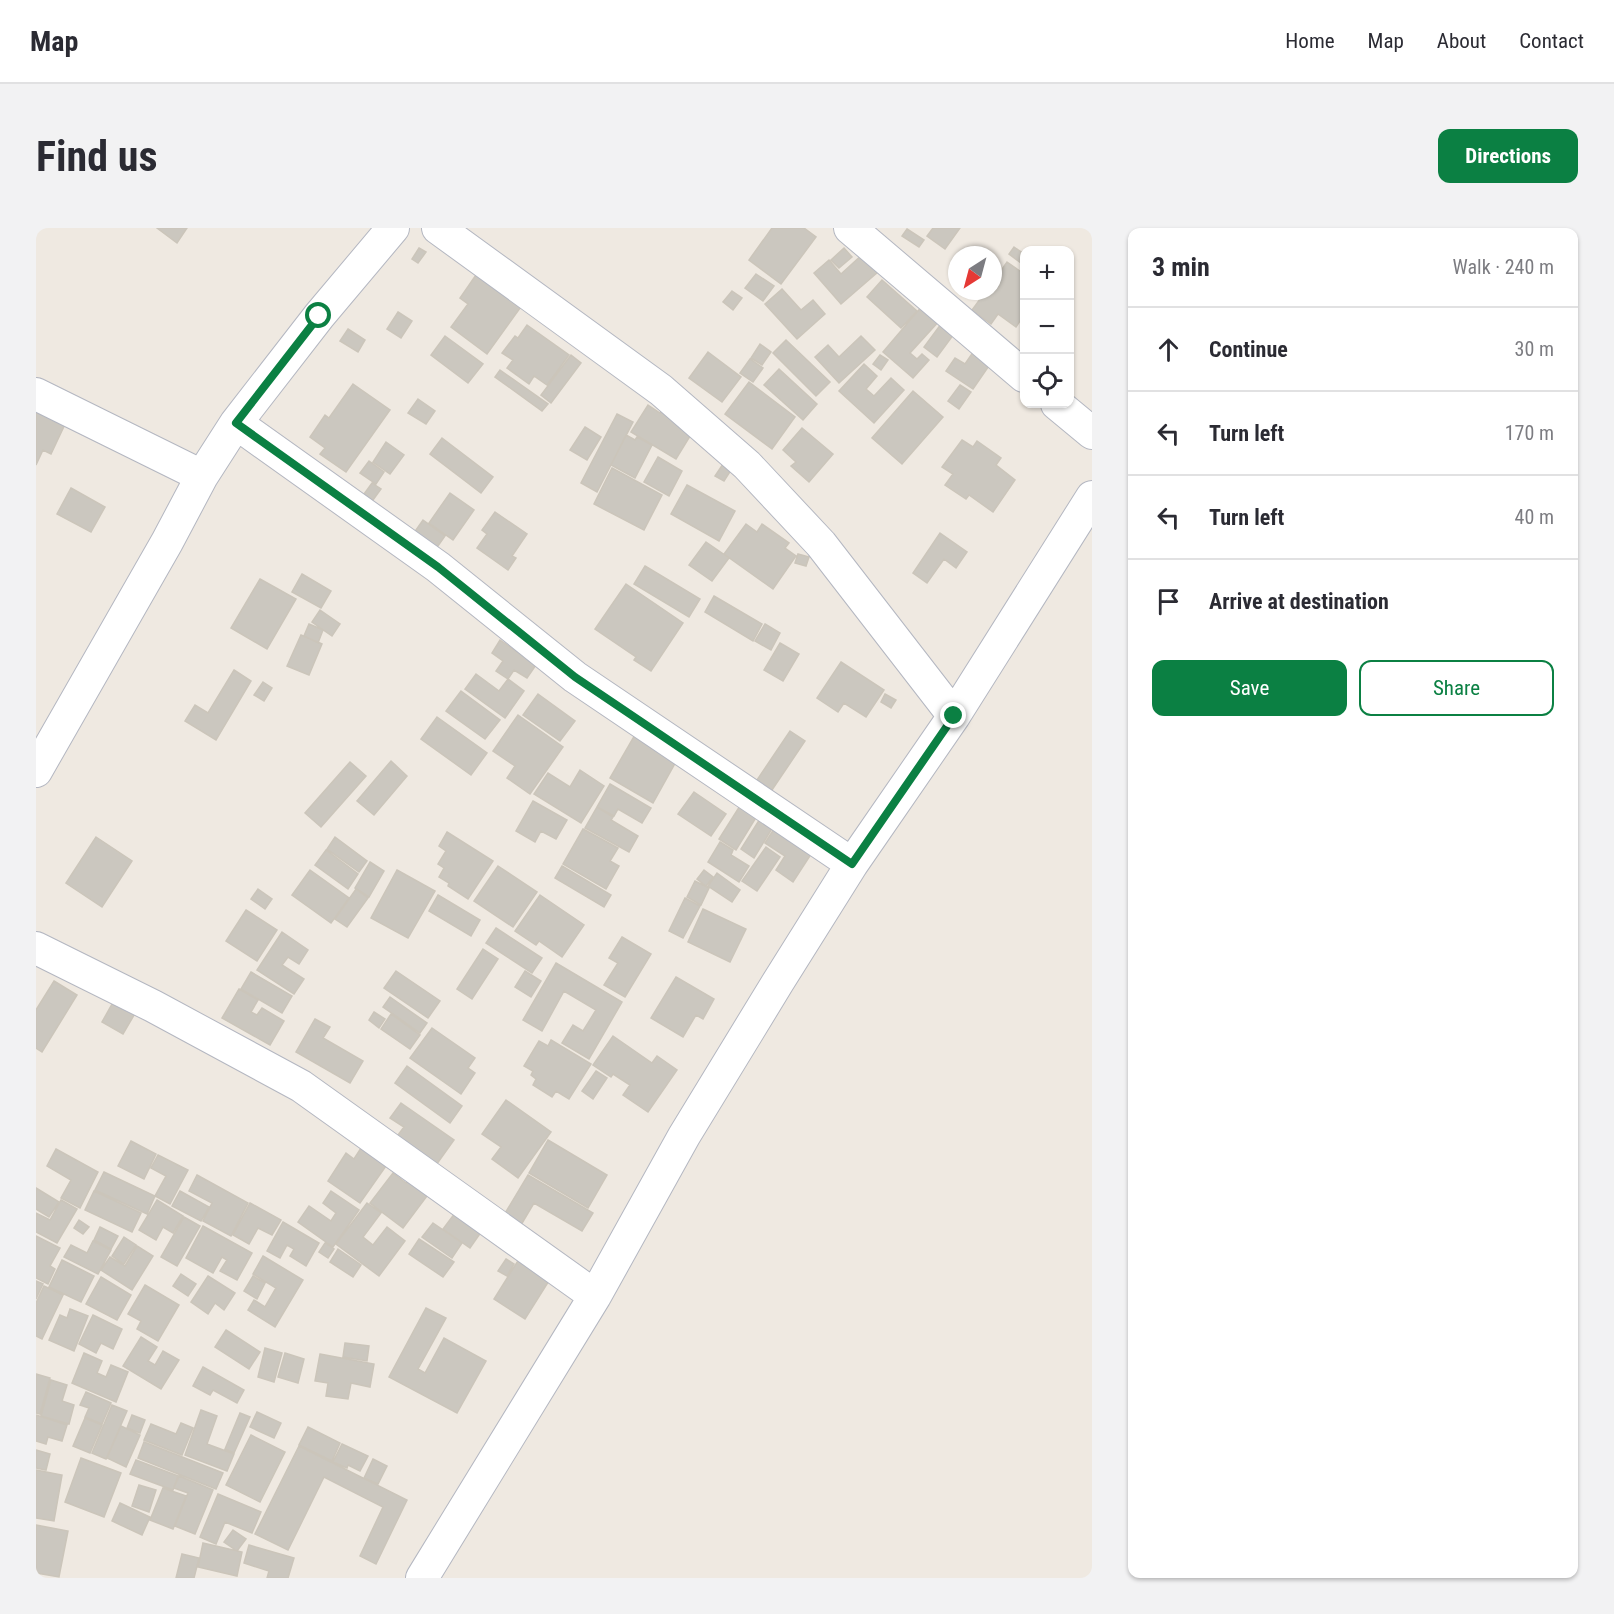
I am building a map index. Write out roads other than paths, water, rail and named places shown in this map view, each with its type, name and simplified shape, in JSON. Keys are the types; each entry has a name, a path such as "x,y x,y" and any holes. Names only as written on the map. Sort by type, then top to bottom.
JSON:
{"street":[{"path":"36,771 167,542 202,476 236,423 319,316 393,228"},
{"path":"438,228 661,390 747,465 821,544 954,716"},
{"path":"850,228 1020,373"},
{"path":"36,393 202,476"},
{"path":"1062,408 1092,433"},
{"path":"236,423 438,567 575,677 852,864"},
{"path":"422,1578 595,1296 684,1136 852,864 954,716 1092,497"},
{"path":"36,948 153,1006 301,1086 595,1296"}]}
